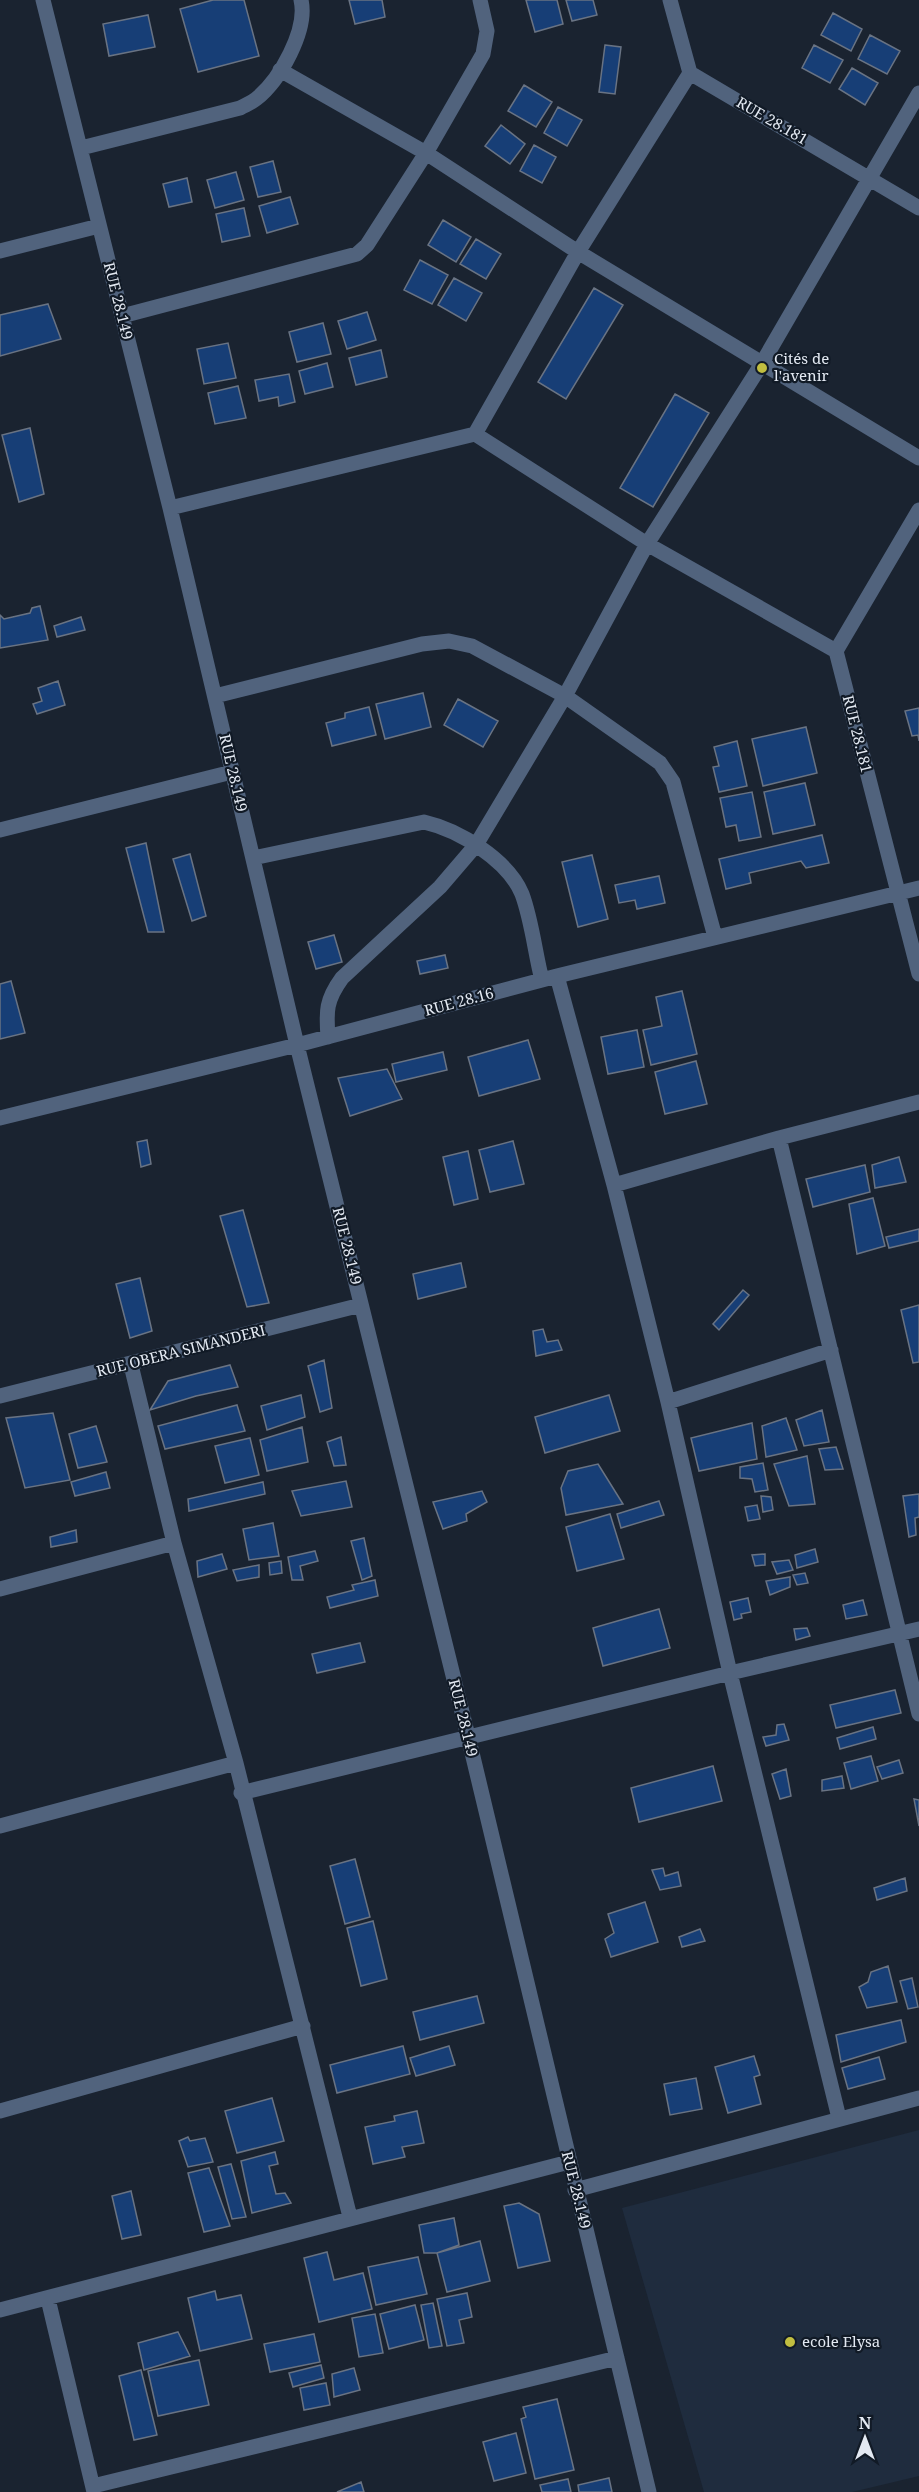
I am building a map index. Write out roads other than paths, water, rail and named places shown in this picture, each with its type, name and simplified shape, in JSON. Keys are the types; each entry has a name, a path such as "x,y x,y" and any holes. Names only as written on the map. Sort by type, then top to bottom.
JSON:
{"street":[{"name":"RUE 28.149","path":"43,0 170,508 297,1045 468,1736 649,2492"},
{"path":"81,148 240,108 257,98 280,70 300,31 301,0"},
{"path":"122,316 357,254 367,245 426,153 483,54 486,31 480,0"},
{"path":"475,434 578,252 690,73 670,0"},
{"path":"280,70 426,153 578,252 919,458"},
{"name":"RUE 28.181","path":"690,73 919,208"},
{"path":"328,1037 326,1012 331,994 342,978 440,887 476,845 565,696 647,544 761,364 919,93"},
{"path":"0,251 99,226"},
{"path":"170,508 475,434 647,544 836,651 919,510"},
{"path":"215,696 422,644 449,641 472,646 565,696 660,762 673,782 715,937"},
{"name":"RUE 28.181","path":"836,651 919,975"},
{"path":"1,826 232,772"},
{"path":"253,858 424,822 442,826 476,845 510,873 522,894 542,980"},
{"name":"RUE 28.16","path":"0,1118 297,1045 557,976 919,888"},
{"path":"557,976 614,1185 668,1402 730,1673 839,2118"},
{"path":"614,1185 779,1138 919,1102"},
{"path":"779,1138 919,1714"},
{"name":"RUE OBERA SIMANDERI","path":"0,1396 131,1365 361,1305"},
{"path":"668,1402 831,1350"},
{"path":"131,1365 174,1543 236,1764 350,2217"},
{"path":"0,1589 174,1543"},
{"path":"242,1793 468,1736 919,1629"},
{"path":"0,1826 236,1764"},
{"path":"0,2111 303,2026"},
{"path":"575,2190 919,2098"},
{"path":"0,2310 350,2217 569,2162"},
{"path":"48,2299 93,2489 617,2358"}],"place":[{"name":"Cités de l'avenir","path":"762,368"},
{"name":"ecole Elysa","path":"790,2342"}]}
